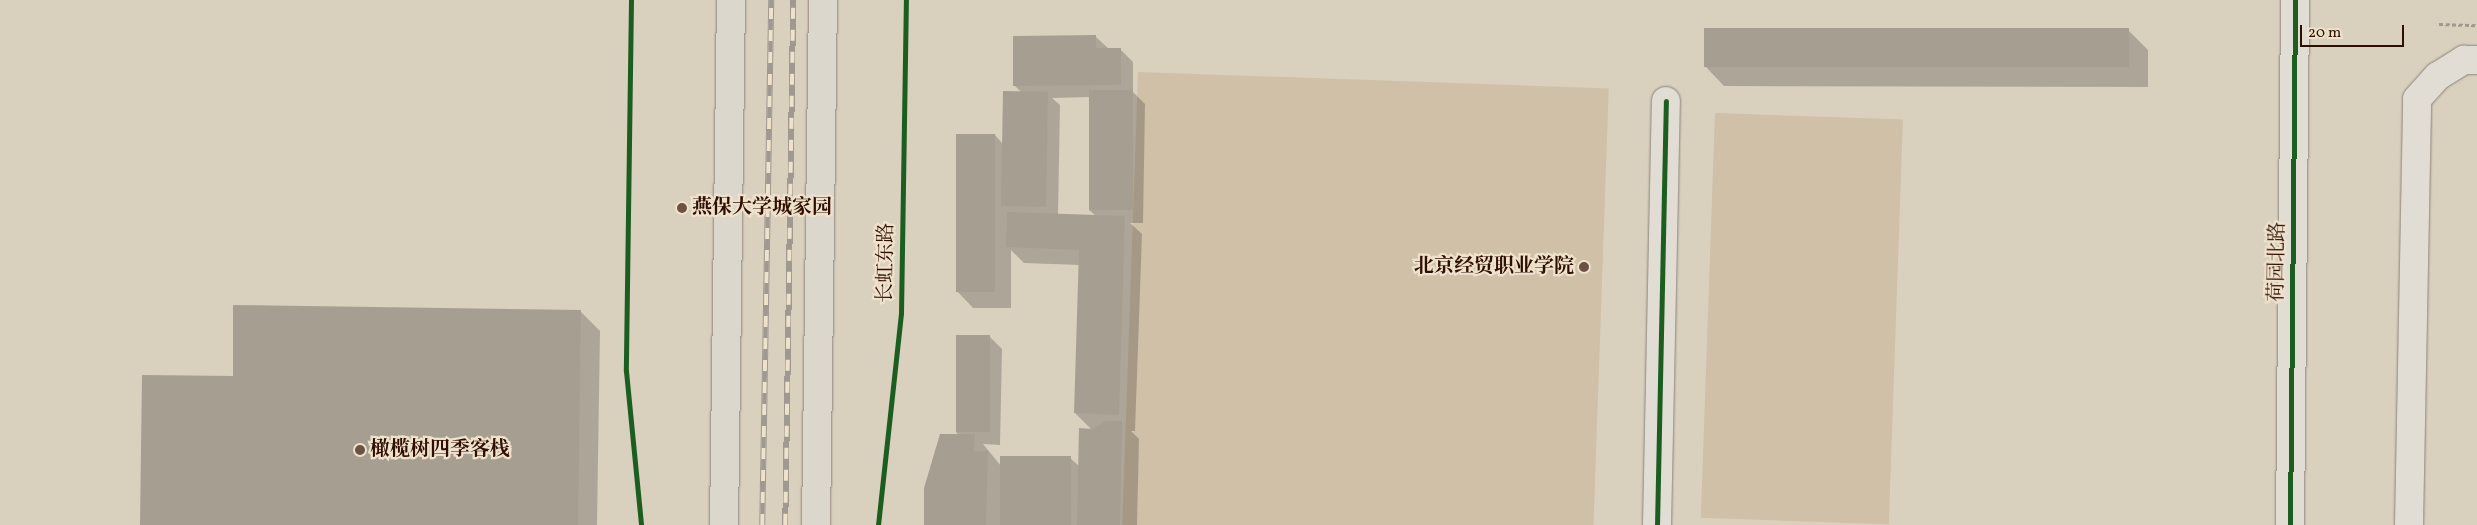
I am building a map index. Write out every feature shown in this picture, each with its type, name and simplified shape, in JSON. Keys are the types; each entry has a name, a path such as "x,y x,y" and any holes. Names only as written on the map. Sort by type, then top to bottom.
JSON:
{"main road":[{"path":"724,525 731,0"},
{"path":"816,525 823,0"}],"street":[{"name":"荷园北路","path":"2290,525 2295,0"},
{"path":"2409,525 2417,99 2438,76 2464,60 2477,60"},
{"path":"1657,525 1666,101"}],"path":[{"path":"2439,24 2477,25"}],"shaded area":[{"path":"1138,72 1609,88 1593,525 1122,525"},
{"path":"1715,113 1903,120 1889,524 1701,518"}],"building":[{"path":"1704,28 2129,28 2129,67 1704,67"},
{"path":"1096,35 1096,48 1121,48 1121,85 1013,86 1013,36"},
{"path":"1089,90 1133,90 1133,210 1089,210"},
{"path":"1003,91 1048,92 1046,207 1001,206"},
{"path":"956,134 995,134 995,292 956,292"},
{"path":"1007,212 1125,216 1119,415 1074,413 1079,250 1006,247"},
{"name":"橄榄树四季客栈","path":"233,305 581,310 578,525 140,525 142,375 233,376"},
{"path":"956,335 990,335 990,432 956,432"},
{"path":"1106,421 1122,421 1120,525 1077,525 1079,428 1092,429"},
{"path":"940,434 975,434 974,451 988,451 986,525 924,525 924,488"},
{"path":"1000,456 1071,456 1071,525 1000,525"}],"railway":[{"path":"762,525 771,0"},
{"path":"785,525 793,0"}],"cycle path":[{"path":"631,0 626,371 641,525"},
{"name":"长虹东路","path":"878,525 901,313 906,0"},
{"path":"2290,525 2295,0"},
{"path":"1657,525 1666,101"}],"place":[{"name":"燕保大学城家园","path":"682,208"},
{"name":"北京经贸职业学院","path":"1584,267"},
{"name":"橄榄树四季客栈","path":"360,450"}]}
